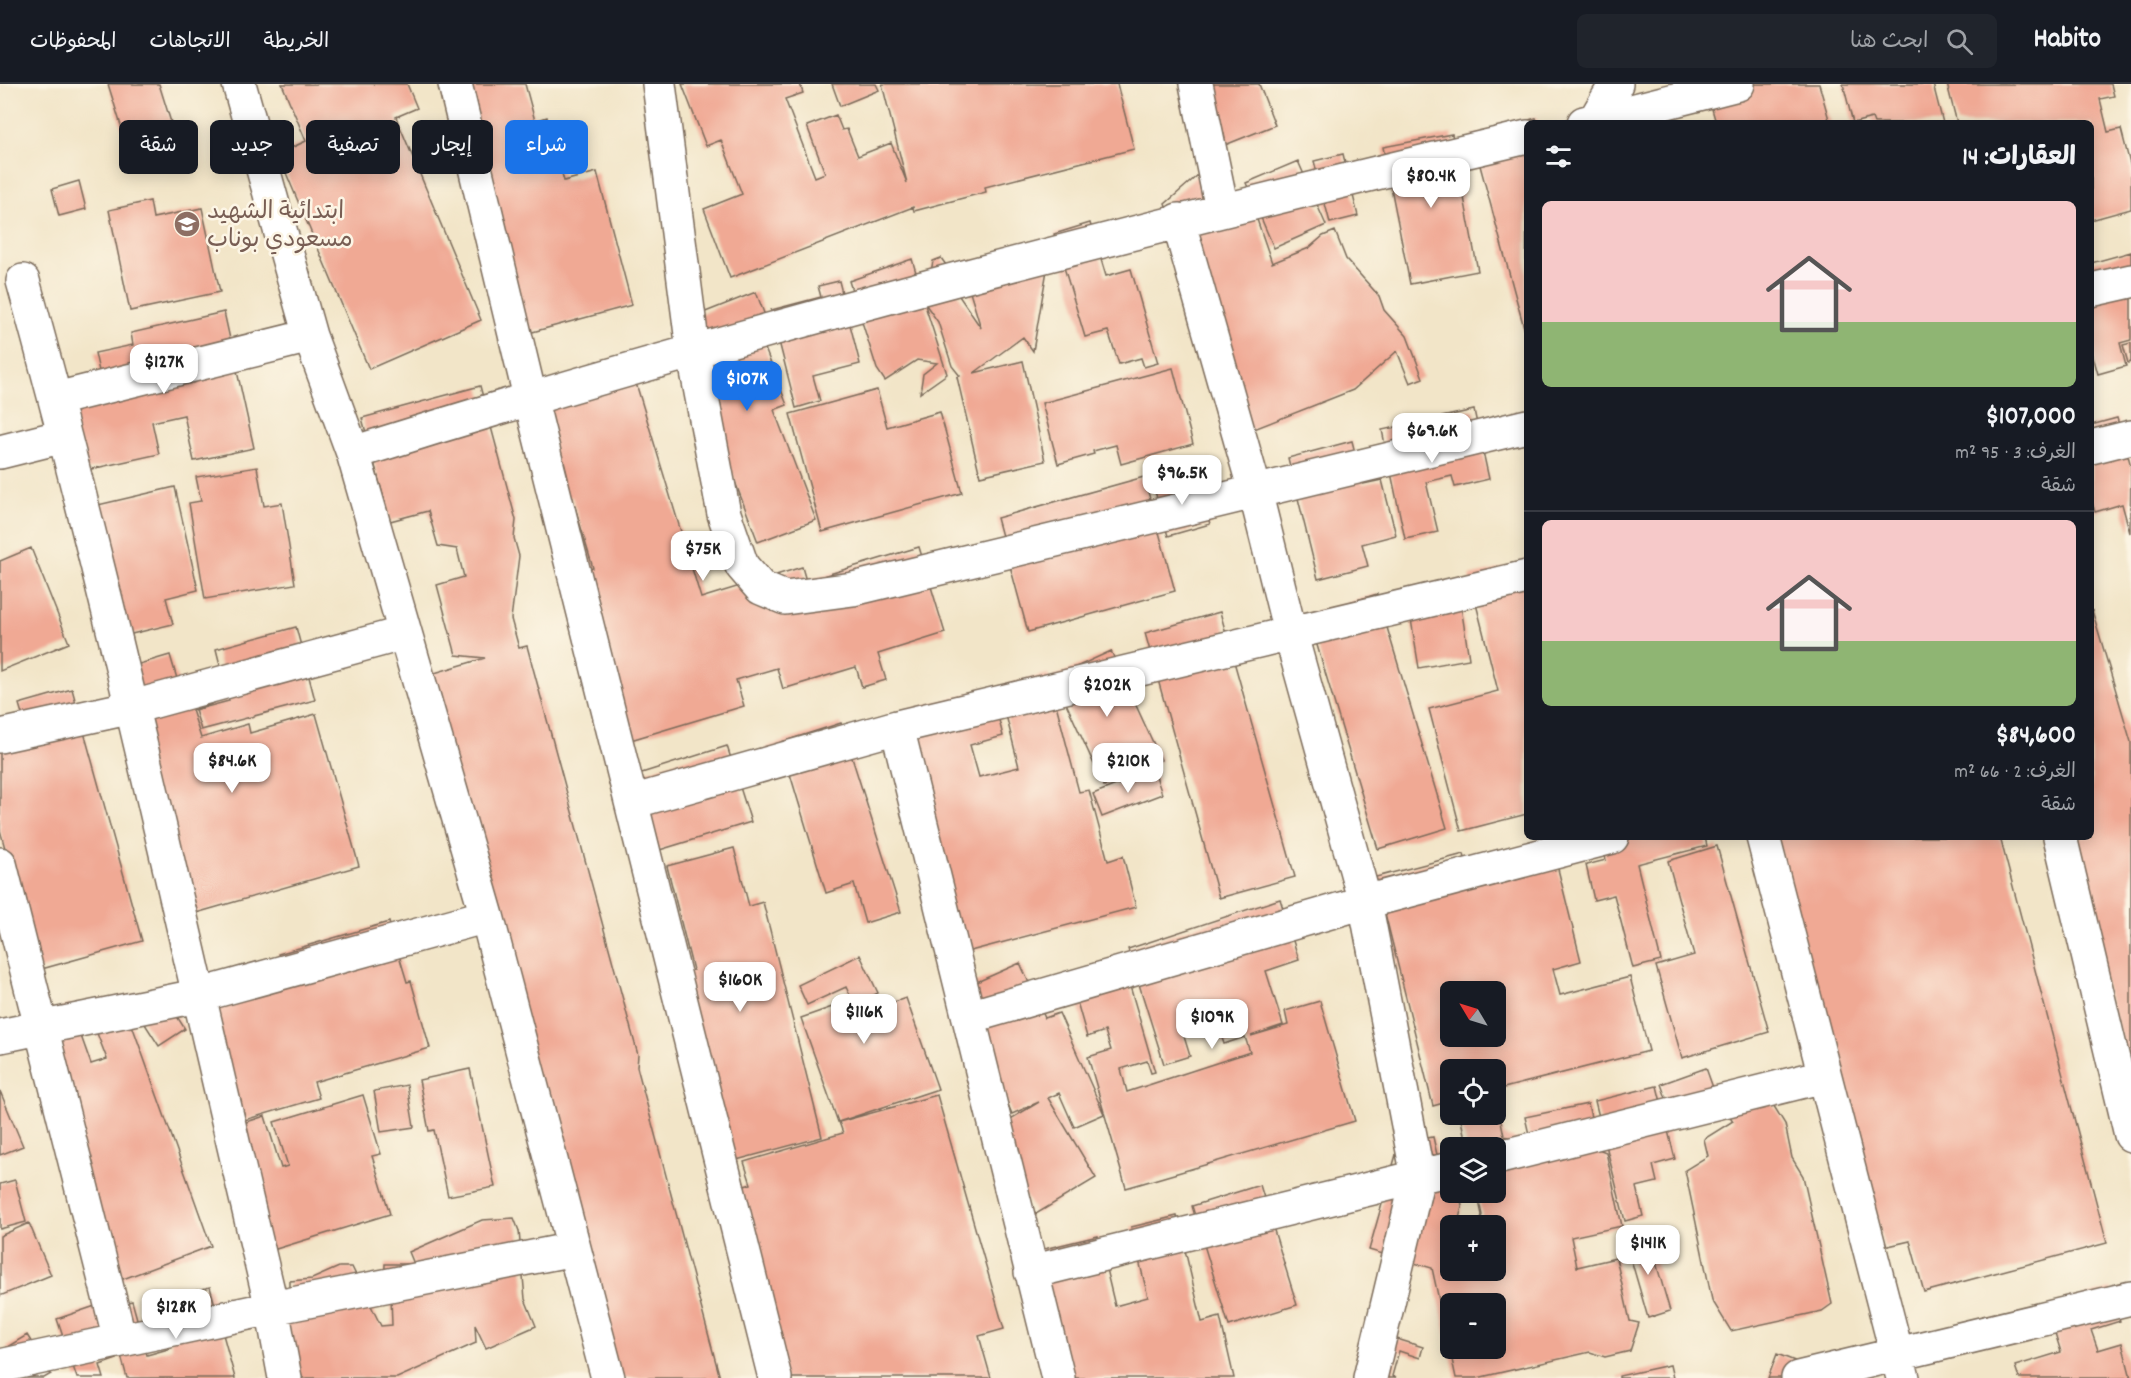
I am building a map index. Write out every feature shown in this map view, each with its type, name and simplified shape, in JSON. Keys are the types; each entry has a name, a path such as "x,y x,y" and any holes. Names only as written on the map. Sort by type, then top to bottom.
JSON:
{"street":[{"path":"239,84 310,336 353,453 487,916 608,1378"},
{"path":"455,84 530,397 775,1378"},
{"path":"1196,84 1222,209"},
{"path":"1590,120 1616,84"},
{"path":"1597,120 1738,84"},
{"path":"661,85 693,350 724,514 742,566 761,588 785,598 853,588 1524,427"},
{"path":"353,453 530,397 693,350 1178,220 1524,137"},
{"path":"1178,220 1256,491 1290,632 1365,902 1418,1177 1371,1378"},
{"path":"23,281 56,399 133,707 197,996 272,1308 285,1378"},
{"path":"2094,289 2131,281"},
{"path":"56,399 310,336"},
{"path":"0,452 64,436"},
{"path":"2094,446 2131,437"},
{"path":"632,802 897,727 1290,632 1524,579"},
{"path":"0,736 133,707 405,633"},
{"path":"897,727 1058,1378"},
{"path":"969,1017 1365,902 1601,840"},
{"path":"1764,840 1899,1366"},
{"path":"2061,840 2131,1135"},
{"path":"0,864 120,1340"},
{"path":"0,1036 197,996 487,916"},
{"path":"1506,1156 1824,1076"},
{"path":"1031,1272 1440,1172"},
{"path":"0,1366 272,1308 574,1249"},
{"path":"1798,1378 1899,1366 2131,1298"}],"building":[{"path":"108,84 159,84 170,120 119,120"},
{"path":"282,84 407,84 417,108 396,117 397,120 306,120 306,141"},
{"path":"458,84 525,84 535,120 505,120 505,174 562,174 564,181 597,172 632,305 525,334 482,174 493,174 493,120 468,120"},
{"path":"682,84 800,84 803,93 785,99 815,177 825,173 807,126 836,115 842,130 847,129 858,156 891,143 907,183 882,84 1117,84 1134,149 985,187 986,192 914,211 913,207 730,278 704,209 742,194 721,140 706,146"},
{"path":"832,84 876,84 879,90 840,106"},
{"path":"1189,84 1259,84 1275,125 1215,149"},
{"path":"1705,84 1819,84 1829,120 1715,120"},
{"path":"1843,84 1933,84 1942,120 1873,120 1872,118 1852,120"},
{"path":"1947,84 2111,84 2114,96 2100,99 2108,132 2121,129 2131,168 2131,209 2094,219 2094,120 1956,120"},
{"path":"1524,121 1524,328 1472,136"},
{"path":"400,127 412,155 412,174 420,174 481,320 369,369 286,174 294,174 294,147 306,141 306,174 400,174"},
{"path":"1452,134 1478,271 1410,284 1383,147"},
{"path":"1343,154 1358,216 1330,223 1314,161"},
{"path":"1298,161 1326,225 1274,248 1246,183"},
{"path":"1198,175 1230,211 1251,202 1272,263 1309,248 1323,236 1335,231 1346,259 1379,296 1384,310 1407,336 1423,378 1410,383 1397,351 1353,390 1244,433 1212,326 1165,204"},
{"path":"79,181 86,209 59,216 52,189"},
{"path":"150,201 153,218 202,208 220,292 130,311 109,210"},
{"path":"1090,223 1106,276 1131,269 1158,363 1144,367 1141,358 1119,364 1108,331 1085,337 1054,234"},
{"path":"1051,247 1033,351 1023,337 974,373 1023,361 1045,461 980,476 957,377 960,376 952,366 938,322 924,302 947,374 920,393 923,374 937,363 917,360 885,381 877,369 849,281 912,259 925,303 933,261 941,258 951,272 959,296 981,328 961,263"},
{"path":"2131,252 2131,340 2120,343 2126,366 2098,374 2094,360 2094,262"},
{"path":"839,281 860,364 813,376 820,401 796,408 771,310 821,297 818,286"},
{"path":"756,292 770,329 759,333 787,405 774,410 816,520 758,542 675,324"},
{"path":"224,312 254,448 194,461 184,415 152,422 159,454 82,471 67,402 104,394 95,353 133,345 131,333"},
{"path":"2131,343 2131,362 2128,363 2123,345"},
{"path":"1173,368 1193,444 1121,464 1116,445 1058,464 1042,403"},
{"path":"632,370 701,598 802,567 806,581 919,547 945,633 878,654 886,680 862,687 856,667 783,689 777,668 736,680 744,706 624,742 574,574 593,568 572,497 560,500 530,401"},
{"path":"480,386 516,520 514,538 519,556 511,619 519,648 527,646 638,1055 637,1067 720,1378 611,1378 421,677 485,658 456,655 437,585 464,577 457,549 438,546 428,511 390,521 362,418"},
{"path":"877,390 887,427 940,412 962,493 822,532 790,414"},
{"path":"1474,410 1489,479 1455,487 1452,476 1426,482 1438,532 1405,539 1382,430"},
{"path":"2117,418 2131,466 2130,533 2122,504 2095,512 2094,424"},
{"path":"1352,441 1363,484 1382,480 1396,535 1362,544 1368,566 1318,579 1288,458"},
{"path":"257,467 264,506 282,503 295,584 205,599 189,503 201,501 196,477"},
{"path":"1197,476 1210,524 1168,536 1154,488"},
{"path":"1144,477 1175,591 1028,632 997,518"},
{"path":"175,487 198,590 166,598 173,624 115,638 85,508"},
{"path":"31,548 69,643 0,671 0,561"},
{"path":"1524,564 1524,815 1461,831 1429,709 1498,691 1469,576"},
{"path":"1459,593 1469,659 1419,668 1408,601"},
{"path":"1377,594 1447,828 1378,849 1308,615"},
{"path":"1220,612 1295,877 1219,898 1145,633"},
{"path":"2094,617 2131,742 2131,1073 2061,840 2094,840"},
{"path":"296,627 315,700 201,730 195,710 229,701 216,649"},
{"path":"1111,651 1161,760 1104,786 1054,677"},
{"path":"170,655 178,682 203,675 211,704 192,710 201,738 248,724 250,733 316,714 359,866 182,917 112,672"},
{"path":"1048,674 1079,792 1089,790 1108,861 1123,856 1136,907 959,954 907,711 991,688 1003,736 970,745 979,777 1019,767 999,687"},
{"path":"72,689 142,941 38,970 0,830 0,734 26,727 19,704"},
{"path":"841,723 901,912 865,923 854,884 826,893 790,774 775,778 766,747"},
{"path":"727,746 751,822 653,852 629,777"},
{"path":"1154,770 1162,794 1102,817 1093,794"},
{"path":"1601,840 1706,840 1707,846 1637,864 1661,961 1633,968 1614,895 1594,900 1586,865 1606,860"},
{"path":"1777,840 2001,840 2107,1243 1924,1292 1910,1241 1884,1247"},
{"path":"1552,845 1581,961 1553,969 1560,995 1630,977 1649,1051 1506,1087 1506,1059 1440,1059 1440,1104 1433,1106 1376,877 1464,854 1467,867"},
{"path":"1717,846 1769,1032 1682,1058 1656,966 1694,955 1668,861"},
{"path":"734,848 749,906 763,902 822,1137 725,1163 677,975 693,970 667,866"},
{"path":"1280,899 1299,960 1266,971 1283,1025 1251,1036 1288,1025 1285,1011 1320,1001 1355,1121 1126,1188 1088,1057 1111,1050 1105,1031 1087,1037 1072,984 1125,969 1155,1072 1151,1073 1147,1061 1121,1069 1127,1092 1250,1052 1245,1037 1224,1044 1212,1006 1178,1017 1190,1056 1164,1064 1128,949"},
{"path":"389,922 407,982 411,981 430,1048 314,1082 319,1098 231,1124 191,987 280,961 278,954"},
{"path":"860,955 878,993 859,1003 862,1013 906,998 938,1089 838,1122 801,1018 852,1000 846,987 807,1005 798,985"},
{"path":"1020,963 1045,1018 1059,1013 1104,1114 1074,1127 1059,1093 1048,1098 1096,1178 1036,1214 987,1133 1039,1102 1012,1114 961,989"},
{"path":"162,993 185,1029 159,1046 136,1010"},
{"path":"122,997 211,1246 115,1282 43,1015 70,1005 91,1064 107,1059 88,1010"},
{"path":"1706,1068 1717,1099 1672,1115 1661,1084"},
{"path":"470,1069 495,1187 448,1196 434,1130 429,1131 419,1080"},
{"path":"407,1085 414,1127 381,1132 374,1091"},
{"path":"1657,1086 1675,1159 1653,1165 1657,1182 1636,1187 1643,1216 1625,1221 1595,1101"},
{"path":"1764,1090 1785,1124 1792,1158 1803,1176 1832,1304 1822,1311 1731,1331 1712,1300 1685,1170 1708,1156 1704,1139 1733,1121 1722,1104"},
{"path":"0,1091 23,1146 0,1155"},
{"path":"363,1095 381,1154 372,1156 390,1214 263,1253 225,1129 265,1116 281,1168 288,1166 274,1122"},
{"path":"937,1095 1004,1329 979,1336 991,1378 773,1378 725,1192 751,1184 744,1162 843,1133 839,1122"},
{"path":"1588,1104 1598,1149 1606,1152 1622,1226 1571,1237 1577,1267 1616,1258 1630,1321 1639,1323 1630,1351 1605,1357 1590,1352 1477,1378 1456,1378 1452,1359 1506,1359 1506,1293 1440,1293 1440,1305 1432,1268 1369,1250 1399,1144 1433,1137 1440,1168 1440,1203 1461,1203 1460,1215 1440,1215 1440,1281 1506,1281 1506,1215 1482,1215 1479,1203 1506,1203 1506,1137 1465,1137 1462,1125 1502,1125 1504,1136 1531,1143 1525,1117"},
{"path":"15,1180 26,1222 0,1229 0,1184"},
{"path":"1260,1185 1297,1305 1229,1326 1192,1206"},
{"path":"1177,1216 1202,1322 1220,1317 1234,1378 1057,1378 1027,1253 1098,1236 1115,1306 1148,1297 1131,1227"},
{"path":"514,1218 519,1231 525,1299 536,1326 486,1348 475,1325 476,1343 397,1378 297,1378 261,1295 290,1292 290,1281 312,1279 339,1267 352,1267 381,1326 392,1325 391,1296 384,1293 385,1264 414,1264 409,1252 482,1220"},
{"path":"29,1223 51,1275 0,1296 0,1236"},
{"path":"1648,1235 1670,1311 1648,1318 1626,1242"},
{"path":"210,1287 235,1378 127,1378 108,1307 132,1301 147,1355 172,1348 160,1300"},
{"path":"2111,1289 2120,1321 2091,1330 2098,1350 2122,1343 2131,1378 2019,1378 2015,1366 2061,1352 2047,1308"},
{"path":"98,1305 117,1359 100,1365 104,1378 77,1378 57,1319"},
{"path":"1368,1330 1423,1347 1420,1358 1399,1351 1392,1376 1396,1378 1354,1378"},
{"path":"27,1335 51,1374 44,1378 26,1378 7,1347"},
{"path":"1777,1354 1838,1378 1768,1378"},
{"path":"1670,1365 1673,1378 1619,1378 1619,1376"}],"place":[{"name":"ابتدائية الشهيد مسعودي بوناب","path":"187,224"}]}
